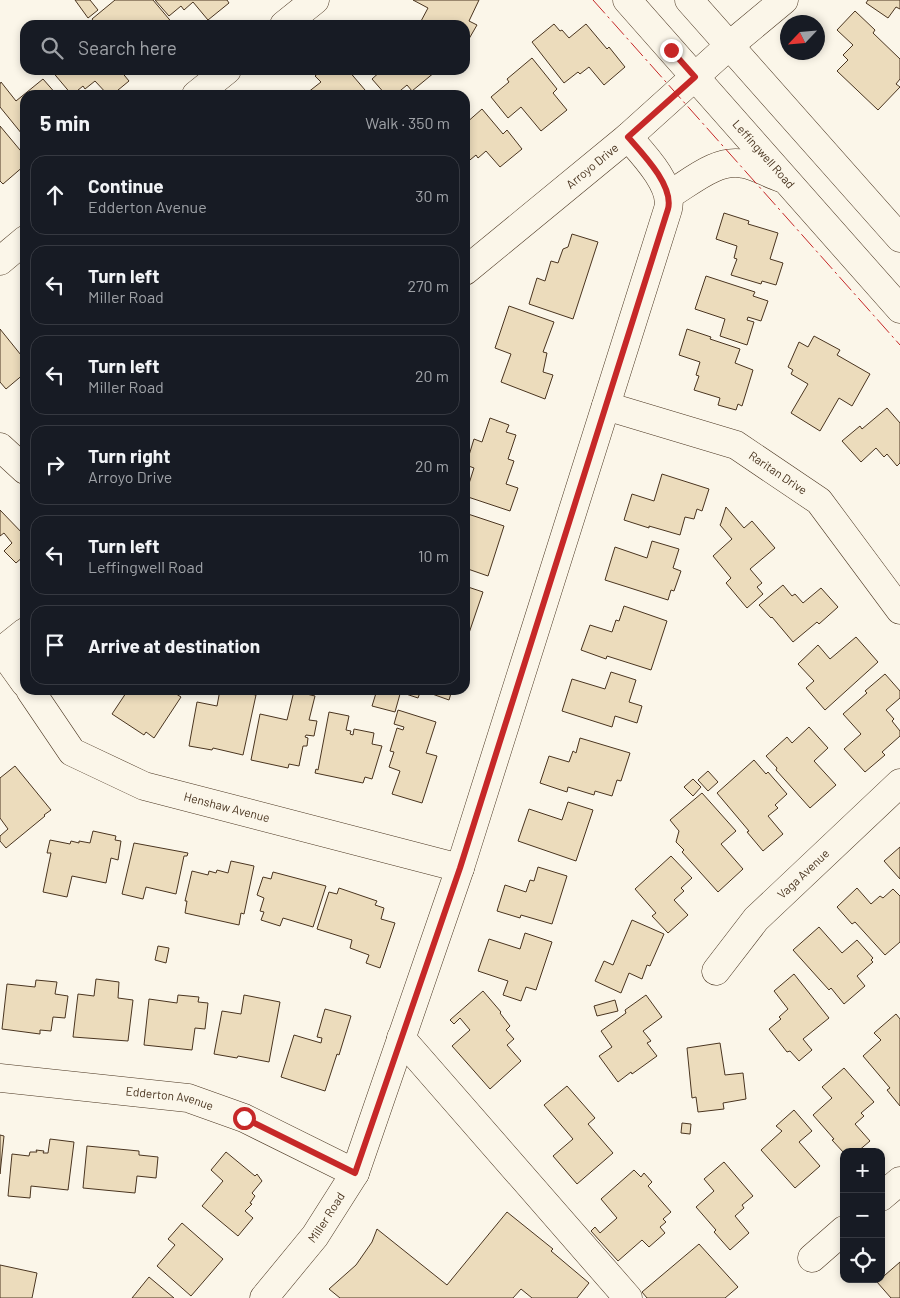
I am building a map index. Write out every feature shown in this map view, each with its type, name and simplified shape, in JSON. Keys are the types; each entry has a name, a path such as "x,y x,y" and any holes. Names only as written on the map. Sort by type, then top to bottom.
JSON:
{"street":[{"path":"290,20 316,0"},
{"name":"Leffingwell Road","path":"627,0 900,309"},
{"path":"689,0 900,238"},
{"name":"Arroyo Drive","path":"470,267 628,137 730,45 784,0"},
{"path":"202,90 221,75"},
{"path":"628,137 651,162 669,195 709,170 720,165 732,163 745,164 786,180"},
{"name":"Miller Road","path":"264,1298 315,1236 355,1173 460,868 668,209 669,195"},
{"path":"0,261 20,244"},
{"name":"Raritan Drive","path":"606,406 736,445 819,501 900,610"},
{"path":"0,447 20,465"},
{"path":"20,636 1,651 20,676"},
{"name":"Henshaw Avenue","path":"33,695 72,752 144,786 460,868"},
{"name":"Vaga Avenue","path":"716,971 756,918 900,784"},
{"path":"401,1038 628,1298"},
{"name":"Edderton Avenue","path":"0,1078 188,1098 244,1118 355,1173"},
{"path":"885,1193 900,1180"},
{"path":"812,1258 840,1234"}],"building":[{"path":"75,0 90,0 98,10 88,18"},
{"path":"115,0 153,0 170,20 93,20"},
{"path":"155,0 227,0 229,3 208,20 193,2 184,10 181,6 169,16"},
{"path":"413,0 479,0 469,20 422,20 428,8"},
{"path":"868,0 900,0 900,9 896,7 888,18 866,3"},
{"path":"855,11 875,30 873,33 900,59 900,79 896,84 900,87 878,110 837,71 848,60 843,55 853,45 837,30"},
{"path":"470,22 477,25 470,37"},
{"path":"554,24 569,38 586,24 607,49 609,47 625,67 604,85 589,67 580,74 578,72 564,83 532,42"},
{"path":"532,58 557,89 553,93 567,110 541,131 521,107 508,118 491,97 509,82 507,79"},
{"path":"55,75 124,75 129,81 118,90 103,90 95,81 85,89 83,86 78,90 68,90"},
{"path":"352,75 365,90 311,90 321,82 315,76"},
{"path":"376,75 431,75 413,90 407,85 401,90 382,90 372,79"},
{"path":"43,79 53,90 30,90"},
{"path":"1,82 16,101 20,98 20,132 0,107"},
{"path":"482,109 503,134 507,130 522,149 500,167 486,151 478,158 476,155 470,160 470,120"},
{"path":"0,126 20,150 20,169 3,184 0,181"},
{"path":"724,213 749,221 748,224 778,233 770,259 783,263 776,285 762,281 761,284 731,275 737,259 734,258 737,246 716,239"},
{"path":"572,234 598,242 573,319 529,304 537,278 545,281 551,261 558,263 563,249 568,247"},
{"path":"706,276 755,292 753,296 768,301 761,321 748,317 747,320 754,322 747,345 720,336 725,319 695,309"},
{"path":"509,306 554,322 543,352 547,353 543,372 553,375 545,399 501,382 511,354 495,348"},
{"path":"0,329 20,354 20,377 6,389 0,382"},
{"path":"687,329 740,349 735,363 753,370 742,406 738,404 736,410 718,405 720,398 694,390 699,376 696,375 700,362 679,355"},
{"path":"814,336 840,350 837,355 870,374 852,406 839,398 820,431 791,413 808,384 791,374 793,370 788,367 799,342 808,347"},
{"path":"887,408 900,423 900,463 897,466 887,454 884,457 876,448 861,462 842,441 860,426 862,429"},
{"path":"490,418 509,425 506,432 516,435 508,459 514,461 506,484 518,488 510,511 470,498 470,480 474,468 470,466 470,452 474,439 482,442"},
{"path":"662,474 709,489 702,511 697,509 694,519 685,517 680,535 624,520 632,494 654,501"},
{"path":"726,507 744,528 752,521 775,548 750,569 762,583 757,587 763,594 747,608 726,583 731,578 713,556 732,539 720,525"},
{"path":"0,510 20,531 20,559 16,563 4,551 12,543 4,533 0,536"},
{"path":"470,515 504,526 488,576 470,570"},
{"path":"652,541 679,549 673,568 681,571 674,591 671,590 668,600 605,580 615,547 647,558"},
{"path":"783,585 792,596 795,594 803,603 821,588 838,607 819,624 817,622 793,642 759,605"},
{"path":"470,588 483,592 470,630"},
{"path":"624,606 667,621 651,670 607,656 606,659 581,650 590,625 612,632 616,620 619,621"},
{"path":"856,637 878,662 825,710 806,688 814,681 798,664 818,645 830,659"},
{"path":"611,672 636,680 629,702 642,706 637,723 615,716 612,727 562,711 572,679 605,689"},
{"path":"885,674 900,691 900,698 886,710 894,719 892,721 900,731 900,736 882,752 885,755 865,772 844,749 861,734 843,714"},
{"path":"125,695 178,695 181,697 154,738 146,732 144,735 112,714"},
{"path":"219,695 256,695 243,755 213,748 212,750 189,746 197,702 217,706"},
{"path":"293,695 315,696 309,720 317,721 314,736 306,735 305,737 308,738 307,746 303,746 299,766 289,764 288,768 251,760 260,714 287,720"},
{"path":"375,695 400,695 395,712 372,706"},
{"path":"435,695 450,695 449,700"},
{"path":"398,710 436,722 426,753 437,756 422,803 392,794 400,771 389,767 394,752 390,751 397,728 403,730 404,727 394,724"},
{"path":"329,712 349,716 346,730 351,731 350,734 353,735 354,729 374,733 372,744 382,746 372,779 365,777 363,783 315,773 316,769 318,770"},
{"path":"809,727 828,748 814,761 836,785 810,808 766,756 787,737 792,743"},
{"path":"580,738 630,753 621,781 617,780 612,796 595,791 594,795 568,787 567,792 540,783 549,756 569,762 573,751 576,753"},
{"path":"754,760 766,774 768,772 787,794 775,805 778,808 768,816 783,834 763,851 717,793"},
{"path":"15,766 51,810 6,848 0,841 0,836 8,829 0,818 0,778"},
{"path":"708,771 718,782 708,791 698,780"},
{"path":"693,779 701,787 693,796 684,787"},
{"path":"702,793 736,831 721,844 743,869 718,892 682,852 684,850 676,842 679,831 670,820"},
{"path":"568,802 593,810 576,861 518,841 529,809 562,820"},
{"path":"93,831 116,836 115,840 121,841 118,860 111,858 106,883 72,876 67,897 43,892 51,853 47,853 50,840 70,844 71,841 90,843"},
{"path":"134,843 188,853 187,856 184,856 176,894 146,887 143,899 122,894"},
{"path":"900,847 900,879 884,861"},
{"path":"671,856 692,878 681,888 684,891 674,900 688,915 668,933 652,916 656,913 635,889"},
{"path":"231,861 254,866 244,914 241,913 239,925 185,913 187,901 185,901 192,871 208,875 209,871 216,873 217,870 228,873"},
{"path":"538,867 567,876 552,924 521,915 520,918 497,911 505,885 526,892 530,880 534,881"},
{"path":"273,872 326,886 313,927 283,918 280,926 261,920 264,912 260,911 264,898 257,895 263,877 271,879"},
{"path":"339,888 377,901 375,905 384,908 381,919 395,923 380,968 366,963 369,955 350,948 352,940 317,929 329,892 337,894"},
{"path":"857,888 871,904 880,896 883,898 893,889 900,896 900,942 885,955 855,922 852,924 837,907"},
{"path":"632,920 664,934 650,966 647,965 642,979 629,973 621,993 595,981 604,961 613,965"},
{"path":"819,927 842,953 857,940 873,958 871,960 873,962 857,976 865,986 844,1004 831,988 829,990 793,950"},
{"path":"525,933 552,942 536,990 526,987 521,1001 503,995 508,981 478,971 489,939 520,949"},
{"path":"158,946 169,948 166,963 155,960"},
{"path":"794,974 829,1018 803,1039 812,1050 799,1061 790,1051 787,1052 769,1029 781,1019 779,1017 788,1009 774,991"},
{"path":"96,979 119,982 118,998 133,1000 128,1041 73,1037 78,994 94,996"},
{"path":"36,980 57,982 55,994 68,996 65,1018 53,1017 51,1031 40,1030 40,1034 2,1029 7,984 35,987"},
{"path":"483,991 510,1026 506,1030 514,1039 507,1045 521,1061 490,1089 452,1046 470,1030 460,1018 454,1024 450,1020"},
{"path":"178,995 199,997 198,1002 208,1003 205,1029 195,1028 192,1050 144,1045 149,999 177,1003"},
{"path":"244,995 280,1002 269,1062 214,1054 222,1011 241,1014"},
{"path":"646,995 662,1017 643,1031 651,1041 647,1043 657,1056 618,1082 599,1056 612,1047 601,1031 626,1013 625,1010"},
{"path":"615,1000 618,1011 597,1016 594,1006"},
{"path":"325,1009 351,1016 325,1091 281,1077 294,1035 321,1043 322,1038 317,1037"},
{"path":"896,1014 900,1019 900,1106 887,1090 890,1088 863,1056 881,1040 874,1033"},
{"path":"720,1043 725,1075 743,1073 746,1099 723,1103 724,1109 698,1112 696,1097 692,1098 687,1048"},
{"path":"844,1068 874,1102 861,1113 864,1116 855,1124 870,1141 862,1148 840,1149 813,1115 832,1098 822,1087"},
{"path":"567,1086 595,1118 588,1124 613,1153 577,1184 553,1156 573,1139 544,1105"},
{"path":"794,1110 812,1131 799,1142 820,1166 795,1188 761,1150 782,1131 776,1126"},
{"path":"682,1123 691,1124 690,1134 681,1133"},
{"path":"0,1135 4,1136 0,1174"},
{"path":"50,1139 74,1142 68,1190 31,1186 30,1198 8,1196 12,1154 29,1156 30,1152 37,1152 36,1150 48,1153"},
{"path":"87,1146 139,1151 139,1155 158,1157 156,1178 137,1176 135,1193 83,1188"},
{"path":"226,1152 255,1176 257,1174 262,1181 252,1193 255,1196 250,1203 252,1204 245,1211 253,1218 238,1236 202,1206 223,1181 211,1170"},
{"path":"724,1162 753,1196 742,1205 744,1208 735,1216 749,1233 730,1250 696,1207 714,1191 704,1179"},
{"path":"634,1170 641,1177 644,1173 652,1182 648,1186 671,1212 663,1219 666,1222 660,1227 665,1233 649,1247 642,1240 618,1261 591,1231 595,1227 600,1233 617,1218 601,1199"},
{"path":"507,1212 553,1249 551,1251 589,1283 577,1298 532,1298 521,1289 513,1298 340,1298 329,1289 356,1265 372,1242 377,1229 447,1285"},
{"path":"182,1223 223,1259 191,1296 157,1266 175,1245 168,1239"},
{"path":"699,1244 738,1287 725,1298 647,1298 642,1292"},
{"path":"900,1262 900,1298 891,1298 878,1283 885,1283 885,1275"},
{"path":"0,1265 37,1273 32,1298 0,1298"},
{"path":"149,1277 174,1298 132,1298"}],"power":[{"path":"593,0 900,345"}],"route":[{"path":"244,1118 355,1173 460,868 670,202 669,195 651,162 628,137 695,77 671,50"}]}
